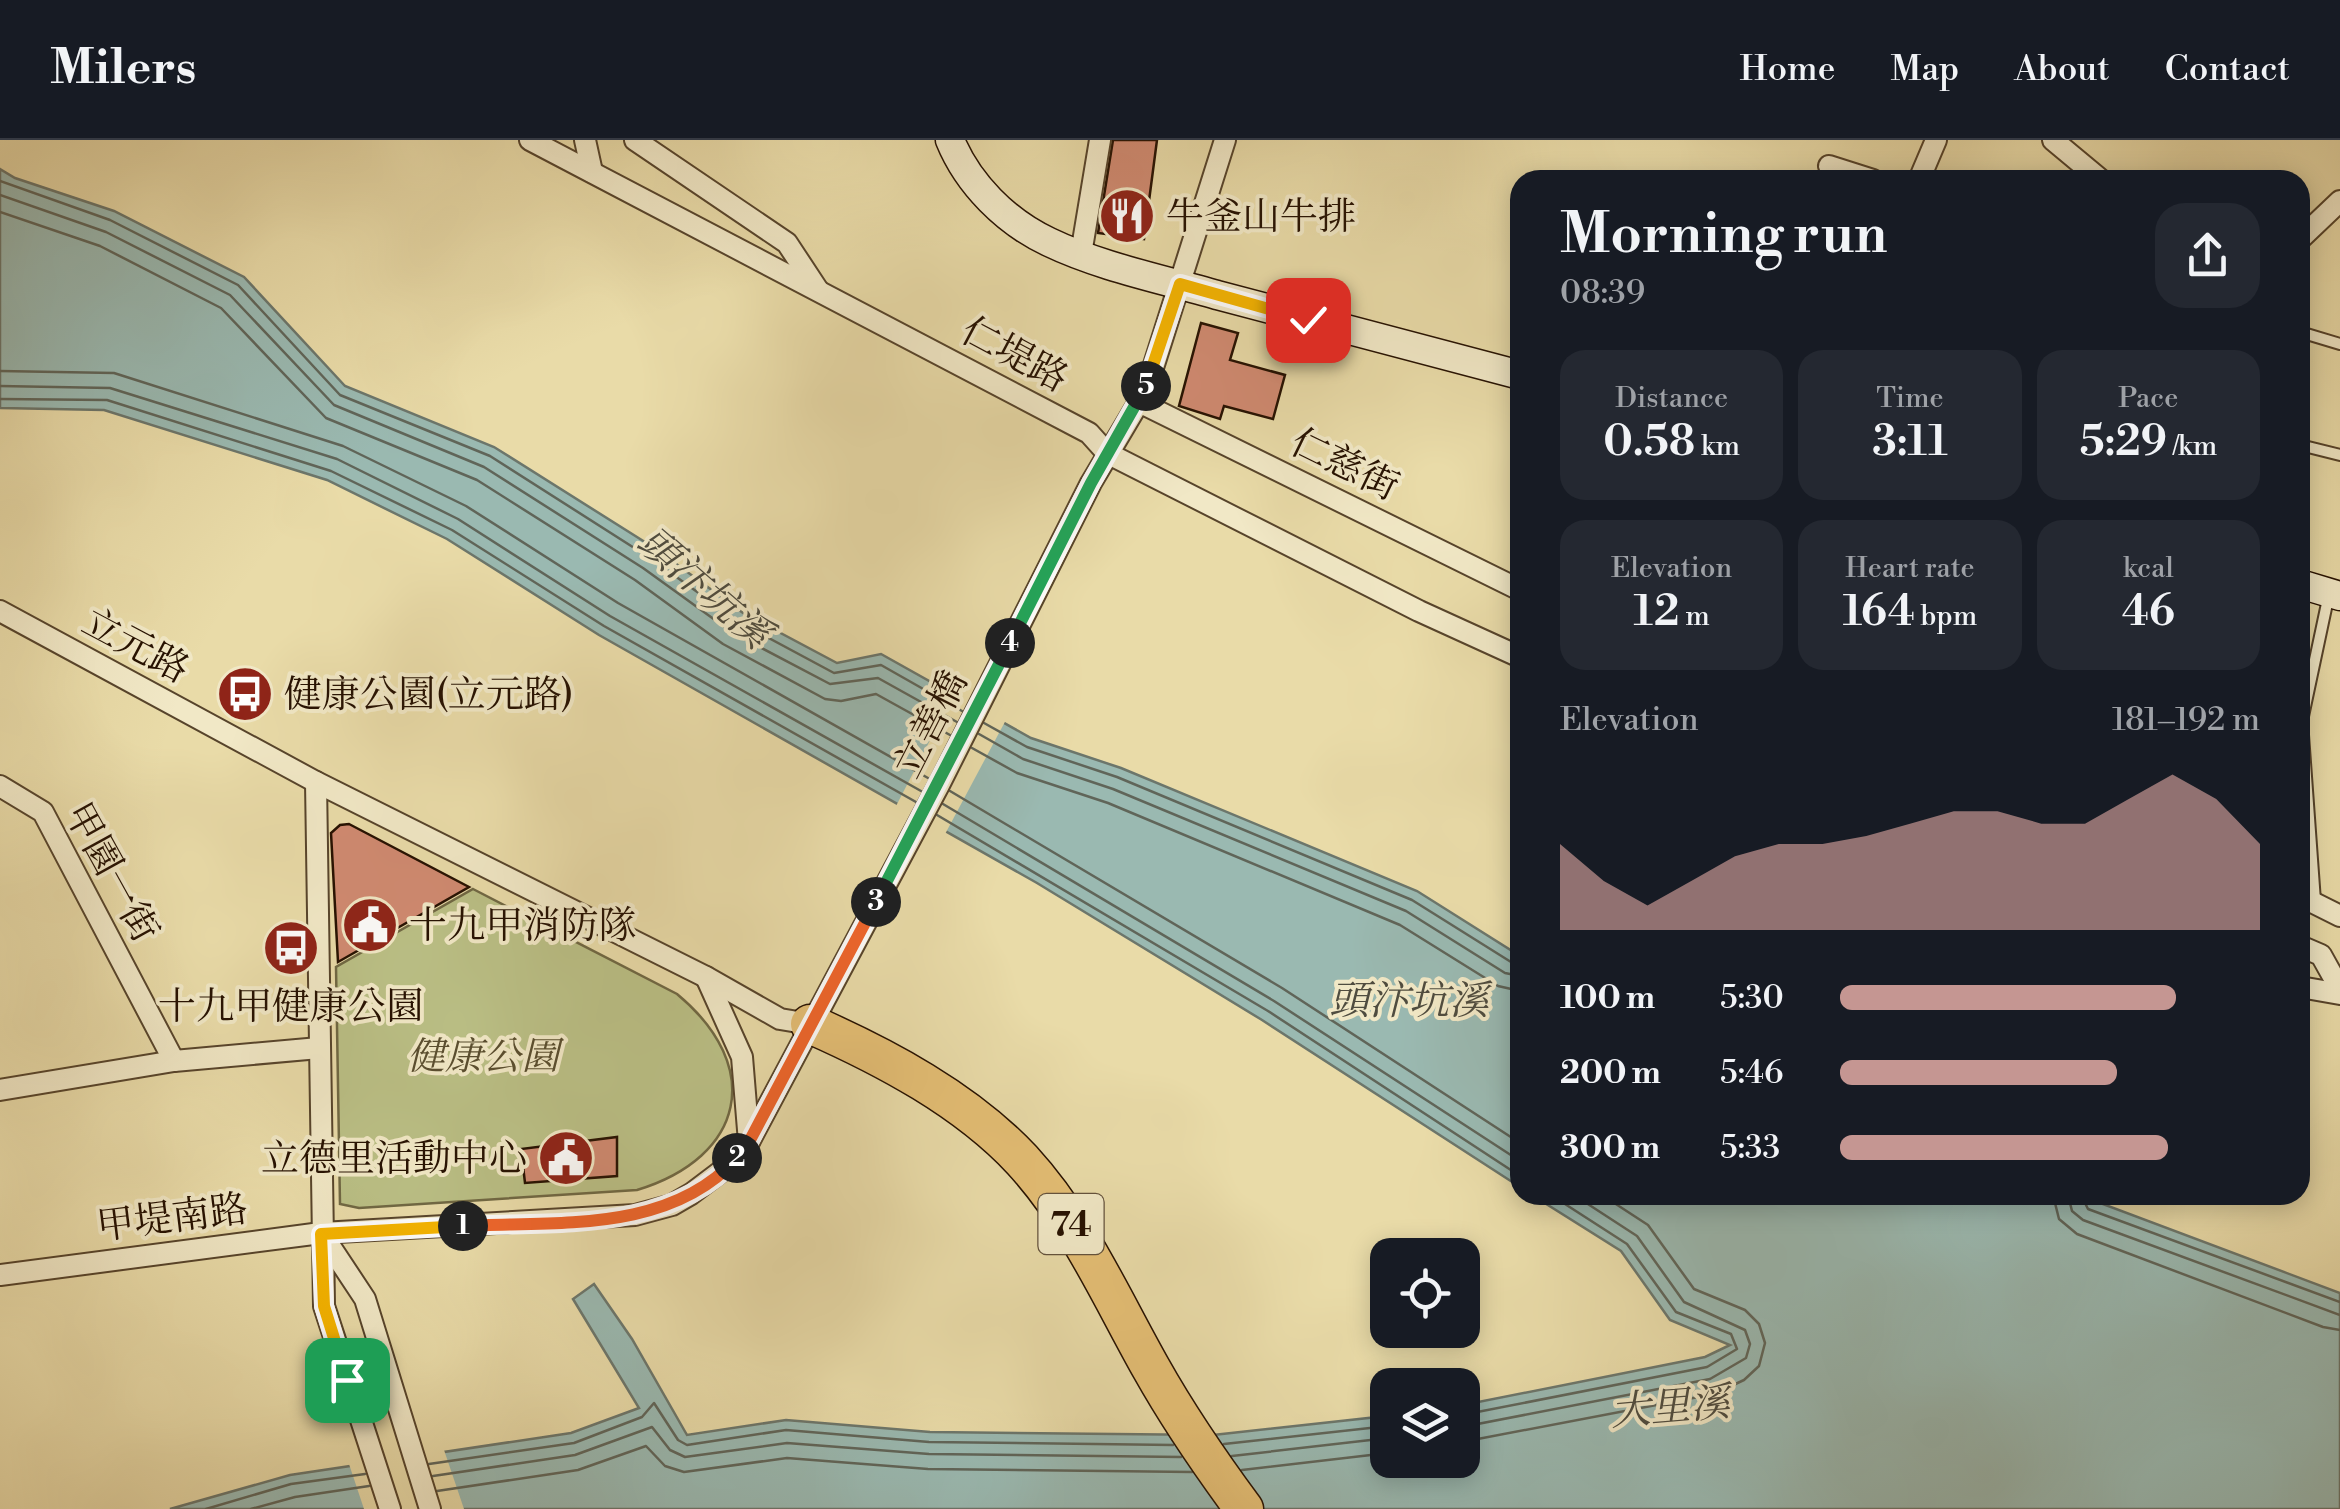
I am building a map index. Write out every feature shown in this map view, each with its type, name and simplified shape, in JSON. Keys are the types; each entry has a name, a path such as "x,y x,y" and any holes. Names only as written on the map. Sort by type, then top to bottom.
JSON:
{"highway":[{"name":"74","path":"810,1024 901,1070 954,1103 1024,1163 1069,1222 1176,1410 1244,1509"}],"main road":[{"path":"950,140 969,176 1012,220 1047,242 1180,284 1510,372"},
{"path":"2310,587 2335,595"}],"street":[{"name":"仁堤路","path":"530,140 1089,433 1107,452 1419,611 1510,652"},
{"path":"584,140 592,172"},
{"path":"634,140 787,242 818,290"},
{"path":"1081,254 1100,140"},
{"name":"立善橋","path":"810,1024 939,785 1107,452 1139,402 1225,140"},
{"path":"1923,170 1936,140"},
{"path":"2053,140 2089,170"},
{"path":"1829,166 1842,170"},
{"path":"2310,231 2337,210"},
{"name":"仁慈街","path":"1139,402 1510,585"},
{"name":"立元路","path":"0,611 316,782"},
{"path":"430,1509 365,1298 333,1268 321,1234 316,782 780,1018 810,1024"},
{"name":"甲園一街","path":"0,786 43,812 174,1061"},
{"path":"2310,901 2340,916"},
{"path":"2310,951 2321,956 2340,991"},
{"path":"706,977 742,1058 749,1142"},
{"path":"2310,989 2340,991"},
{"name":"甲堤南路","path":"0,1275 321,1234 643,1214 691,1194 732,1163 749,1142 810,1024"},
{"path":"0,1090 174,1061 319,1048"},
{"path":"333,1268 324,1306 390,1509"}],"lane":[{"path":"2310,335 2340,344"},
{"path":"2310,448 2340,455"},
{"path":"2310,690 2335,595"}],"green space":[{"name":"健康公園","path":"473,889 677,994 705,1022 723,1051 731,1079 731,1107 720,1133 701,1156 673,1175 637,1190 359,1208 340,1204 336,967"}],"water":[{"name":"頭汴坑溪","path":"0,169 15,178 114,211 244,277 345,386 494,447 656,549 743,613 837,663 881,654 1031,738 1121,768 1417,891 1510,950 1510,1181 1262,1020 1037,883 599,635 447,539 327,480 104,410 0,408"},
{"name":"大里溪","path":"1548,1205 2106,1205 2340,1293 2340,1509 170,1509 290,1475 571,1433 639,1408 573,1299 594,1284 632,1339 687,1435 786,1420 930,1432 1213,1435 1370,1418 1370,1478 1480,1478 1480,1402 1705,1357 1730,1345 1670,1320 1621,1251"}],"pier":[{"path":"956,690 1007,718 944,836 895,808"},
{"path":"443,1447 464,1509 364,1509 348,1461"}],"building":[{"path":"1113,140 1157,140 1144,239 1098,233"},
{"path":"1201,323 1238,333 1230,360 1285,375 1273,419 1224,406 1220,419 1179,406"},
{"name":"十九甲消防隊","path":"349,824 469,887 338,962 331,833 340,825"},
{"path":"617,1137 617,1176 525,1183 521,1149"}],"place":[{"name":"牛釜山牛排","path":"1127,216"},
{"name":"健康公園(立元路)","path":"245,694"},
{"name":"十九甲消防隊","path":"370,925"},
{"name":"十九甲健康公園","path":"291,948"},
{"name":"立德里活動中心","path":"566,1158"}],"route":[{"path":"347,1380 324,1306 321,1234 635,1215 672,1205 732,1163 749,1142 939,785 1107,452 1139,402 1180,284 1308,320"}]}
